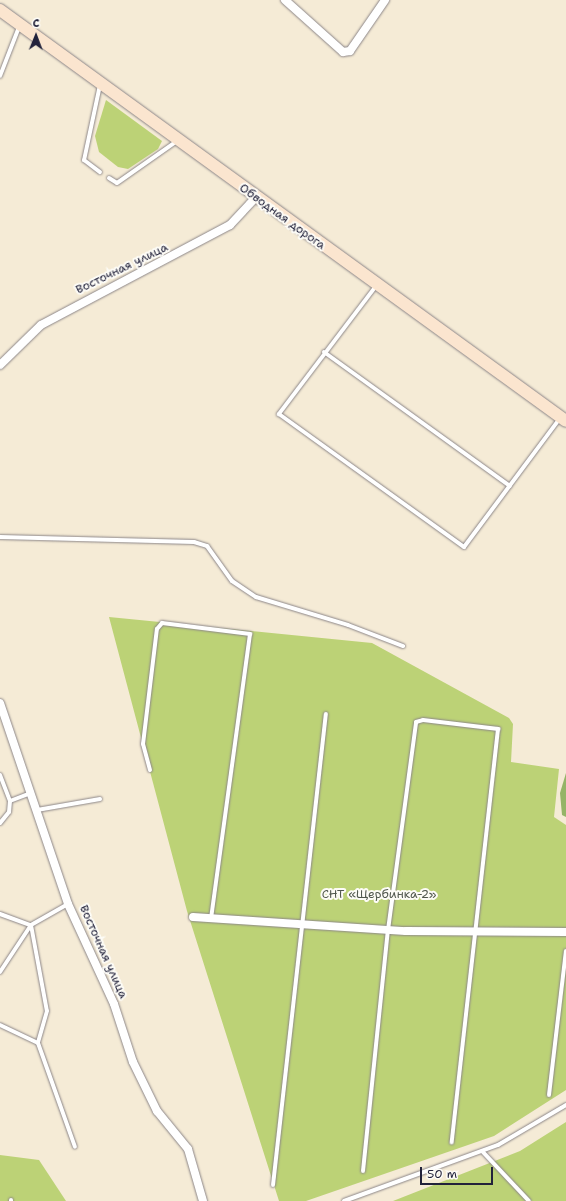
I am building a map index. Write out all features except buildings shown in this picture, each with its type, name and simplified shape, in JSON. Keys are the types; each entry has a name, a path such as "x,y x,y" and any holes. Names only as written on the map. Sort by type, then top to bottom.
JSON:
{"main road":[{"name":"Обводная дорога","path":"0,10 180,139 255,198 563,419"}],"street":[{"path":"285,0 343,52 350,51 385,0"},
{"name":"Восточная улица","path":"0,365 41,324 224,229 240,218 255,198"},
{"name":"Восточная улица","path":"0,703 3,723 31,793 68,904 114,1004 137,1069 158,1111 188,1148 203,1201"},
{"path":"193,917 211,920 388,930 566,932"}],"lane":[{"path":"0,76 20,25"},
{"path":"100,172 84,160 101,81"},
{"path":"109,178 117,183 180,139"},
{"path":"377,285 324,352 279,414 464,547 563,419"},
{"path":"324,352 510,486"},
{"path":"0,537 194,542 207,546 232,581 256,598 348,625 403,646"},
{"path":"150,770 144,744 157,629 162,623 250,634 211,920"},
{"path":"273,1185 301,925 326,714"},
{"path":"363,1171 388,930 416,722 423,720 498,729 452,1142"},
{"path":"0,775 10,801 10,812 0,823"},
{"path":"10,801 31,793"},
{"path":"36,810 100,799"},
{"path":"0,972 31,925 68,904"},
{"path":"0,914 31,925"},
{"path":"31,925 46,1011 38,1043 75,1147"},
{"path":"549,1095 566,951"},
{"path":"0,961 6,963"},
{"path":"0,1025 38,1043"},
{"path":"344,1201 483,1152 566,1105"},
{"path":"483,1152 528,1201"}],"green space":[{"path":"106,100 162,141 158,149 128,169 118,167 99,152 95,136"},
{"name":"СНТ «Щербинка-2»","path":"109,617 372,643 509,718 513,724 511,762 559,769 554,817 566,825 566,1090 494,1136 306,1201 279,1201 187,911"},
{"path":"566,773 566,817 562,815 560,793"},
{"path":"566,1122 566,1201 393,1201 520,1151"},
{"path":"0,1155 39,1160 66,1201 0,1201"}]}
